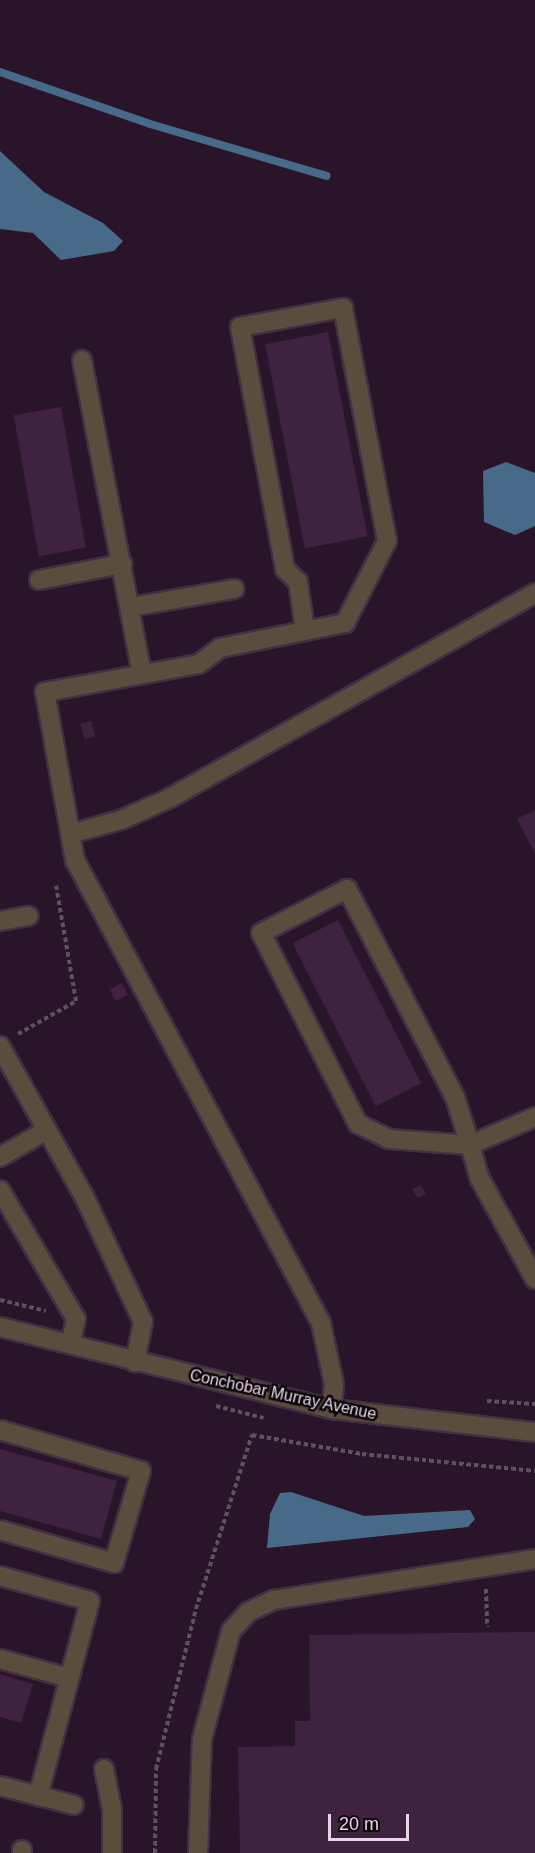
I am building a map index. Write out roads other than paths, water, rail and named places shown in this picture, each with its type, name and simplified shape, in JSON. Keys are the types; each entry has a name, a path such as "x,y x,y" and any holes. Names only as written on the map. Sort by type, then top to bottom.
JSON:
{"street":[{"path":"305,630 297,582 285,569 240,327 343,308 387,542 345,623 220,648 199,664 45,692 75,860 321,1323 334,1384 332,1408"},
{"path":"82,360 142,674"},
{"path":"39,580 122,564"},
{"path":"131,607 234,589"},
{"path":"70,834 121,820 170,798 535,593"},
{"path":"535,1117 470,1145 388,1139 358,1124 261,933 348,889 455,1097 470,1145 480,1179 535,1278"},
{"path":"0,921 29,916"},
{"path":"0,1046 47,1130 143,1322 135,1362"},
{"path":"0,1157 47,1130"},
{"path":"0,1190 76,1319 70,1344"},
{"name":"Conchobar Murray Avenue","path":"0,1327 135,1362 332,1408 535,1432"},
{"path":"0,1430 141,1470 114,1563 0,1530"},
{"path":"198,1853 202,1739 231,1631 249,1612 274,1600 535,1558"},
{"path":"0,1576 90,1601 38,1796"},
{"path":"0,1659 69,1678"},
{"path":"104,1769 112,1809 112,1853"},
{"path":"0,1786 74,1805"}],"water":[{"path":"0,151 44,192 103,223 123,241 114,251 61,260 33,233 0,229"},
{"path":"506,462 535,473 535,526 515,535 484,522 483,471"},
{"path":"291,1492 364,1516 470,1510 475,1519 468,1527 267,1548 270,1514 280,1493"}],"waterway":[{"path":"0,72 150,124 327,176"}]}
